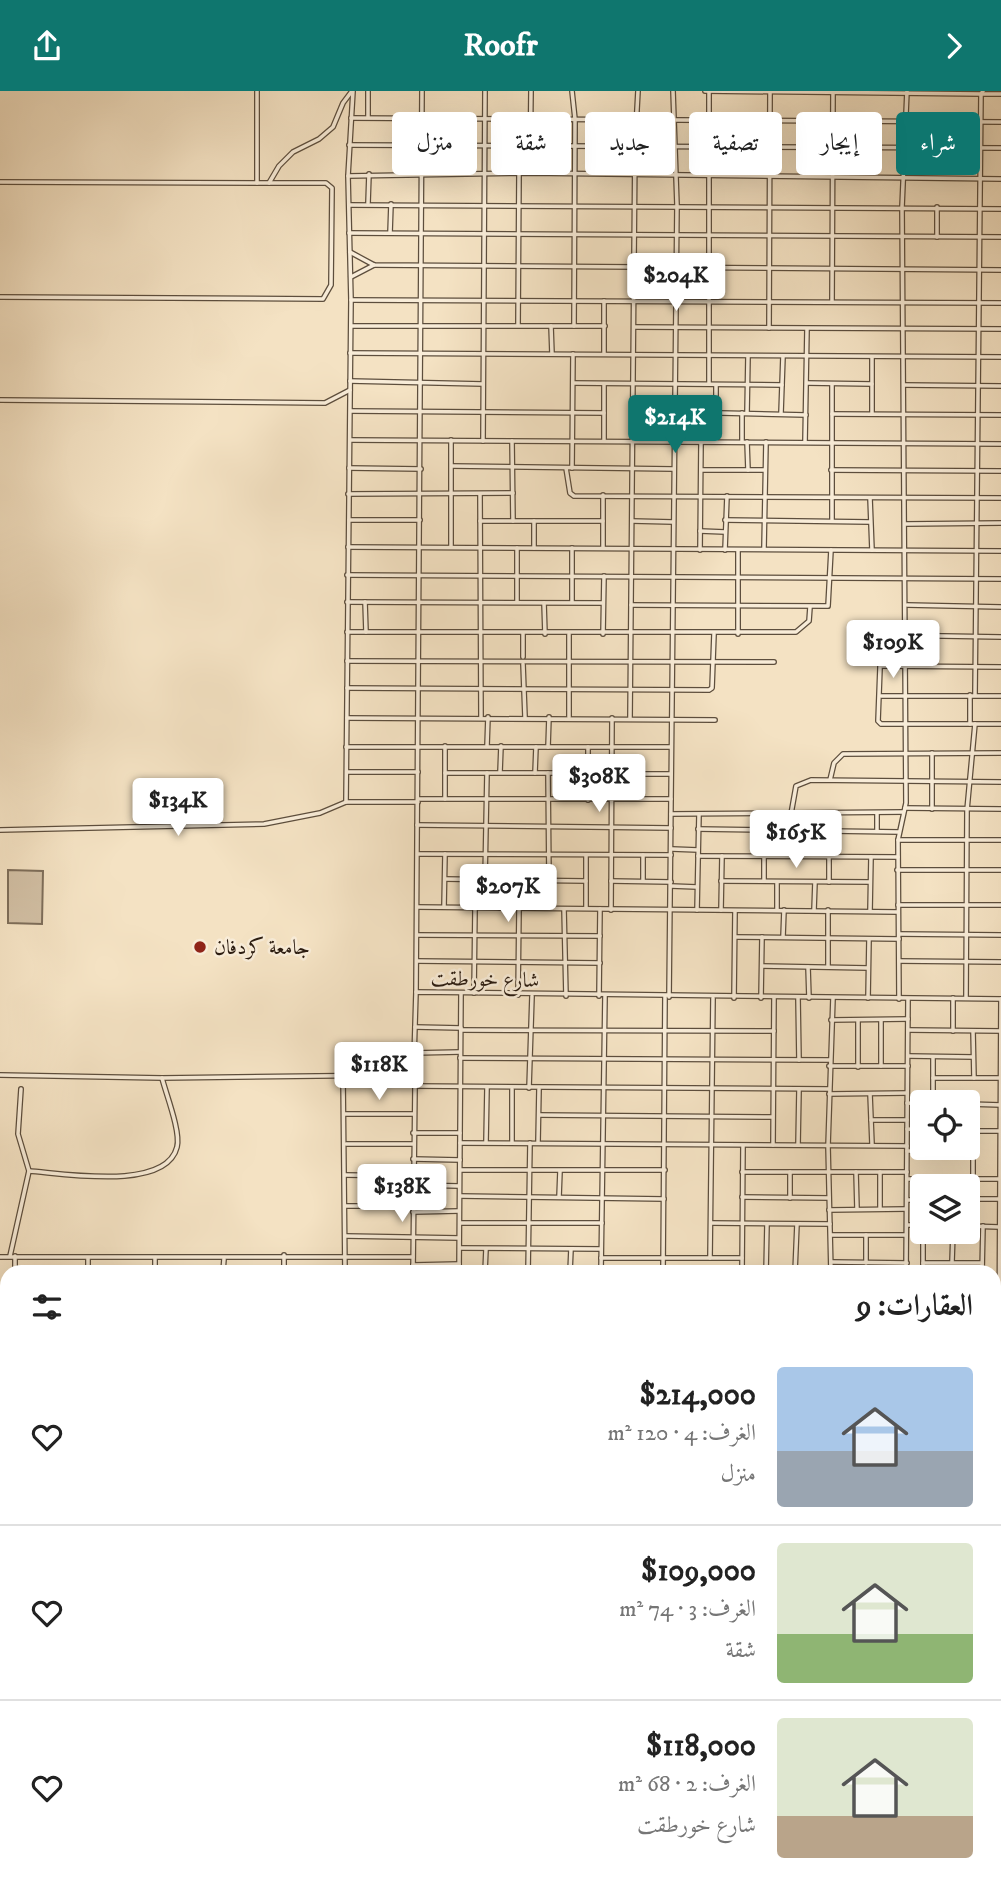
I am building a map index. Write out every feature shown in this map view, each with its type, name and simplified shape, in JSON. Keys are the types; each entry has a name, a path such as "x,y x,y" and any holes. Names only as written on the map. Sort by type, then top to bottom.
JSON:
{"street":[{"path":"257,91 257,183"},
{"path":"269,183 279,166 293,152 319,139 333,127 343,103 353,91"},
{"path":"346,802 346,602 351,326 348,145 353,91"},
{"path":"368,91 368,118"},
{"path":"422,91 422,112"},
{"path":"483,441 485,91"},
{"path":"530,112 531,91"},
{"path":"572,91 575,119 574,326"},
{"path":"637,112 638,91"},
{"path":"664,1265 664,1031 671,884 672,442 677,205 673,91"},
{"path":"708,112 707,92 1001,94"},
{"path":"833,92 833,112"},
{"path":"770,93 770,112"},
{"path":"907,93 907,112"},
{"path":"966,999 967,810 973,753 976,667 982,93"},
{"path":"351,118 392,118"},
{"path":"477,118 491,118"},
{"path":"571,119 585,119"},
{"path":"676,121 689,121"},
{"path":"982,122 1001,122"},
{"path":"348,145 392,144"},
{"path":"477,146 491,146"},
{"path":"571,146 585,146"},
{"path":"676,146 689,146"},
{"path":"982,147 1001,148"},
{"path":"477,173 491,173"},
{"path":"368,204 369,174"},
{"path":"348,176 392,174"},
{"path":"571,174 585,174"},
{"path":"416,992 423,175"},
{"path":"518,325 519,175"},
{"path":"630,718 635,175 1001,179"},
{"path":"709,176 709,384"},
{"path":"769,328 770,177"},
{"path":"832,302 833,177"},
{"path":"899,999 897,870 906,781 907,635 903,177"},
{"path":"0,182 326,183 332,188 331,285 323,299 0,297"},
{"path":"390,233 391,204"},
{"path":"348,205 635,204 1001,209"},
{"path":"937,207 937,237"},
{"path":"349,233 1001,237"},
{"path":"350,252 374,265 1001,270"},
{"path":"350,277 374,265"},
{"path":"351,300 1001,303"},
{"path":"604,300 604,355"},
{"path":"351,326 605,326"},
{"path":"551,326 552,354"},
{"path":"634,327 1001,329"},
{"path":"805,442 807,328"},
{"path":"350,353 1001,358"},
{"path":"572,468 573,354"},
{"path":"742,442 748,356"},
{"path":"781,414 783,356"},
{"path":"872,357 872,415"},
{"path":"350,381 483,384"},
{"path":"573,383 782,385"},
{"path":"806,383 872,384"},
{"path":"604,384 604,441"},
{"path":"716,384 716,442"},
{"path":"832,384 832,522"},
{"path":"904,385 1001,386"},
{"path":"0,400 325,403 350,390"},
{"path":"350,411 604,413"},
{"path":"634,411 806,415"},
{"path":"832,414 1001,415"},
{"path":"350,440 1001,444"},
{"path":"451,440 451,548"},
{"path":"512,441 513,521"},
{"path":"700,550 701,442"},
{"path":"747,442 748,470"},
{"path":"764,549 766,442"},
{"path":"452,467 673,469"},
{"path":"349,468 421,469"},
{"path":"566,468 572,495 831,499 1001,498"},
{"path":"701,470 765,470"},
{"path":"831,470 1001,471"},
{"path":"480,493 481,717"},
{"path":"348,494 513,493"},
{"path":"603,495 603,548"},
{"path":"725,550 727,496"},
{"path":"870,498 872,549"},
{"path":"348,520 420,520"},
{"path":"726,520 870,522"},
{"path":"480,521 603,521"},
{"path":"534,521 534,548"},
{"path":"632,521 673,522"},
{"path":"906,524 1001,523"},
{"path":"700,531 725,532"},
{"path":"348,547 1001,551"},
{"path":"517,548 517,602"},
{"path":"572,548 572,603"},
{"path":"631,605 830,605 831,549"},
{"path":"738,550 738,634"},
{"path":"347,575 1001,579"},
{"path":"603,634 604,576"},
{"path":"346,602 603,603"},
{"path":"365,602 366,632"},
{"path":"544,603 545,634"},
{"path":"907,605 1001,607"},
{"path":"347,632 738,634 798,631 810,621 810,607"},
{"path":"523,633 525,717"},
{"path":"569,634 569,717"},
{"path":"347,688 711,690 714,634"},
{"path":"1001,637 883,636 879,723 1001,725"},
{"path":"935,636 935,666"},
{"path":"347,661 672,664 774,662"},
{"path":"882,666 1001,667"},
{"path":"880,696 1001,696"},
{"path":"347,718 418,716 715,720"},
{"path":"487,746 488,717"},
{"path":"548,747 549,717"},
{"path":"611,910 612,718"},
{"path":"445,746 445,799"},
{"path":"500,746 500,772"},
{"path":"346,747 671,747"},
{"path":"535,773 536,747"},
{"path":"588,747 588,800"},
{"path":"932,753 932,809"},
{"path":"830,780 838,756 1001,753"},
{"path":"346,772 418,772"},
{"path":"445,773 588,773"},
{"path":"485,880 486,773"},
{"path":"548,773 549,880"},
{"path":"612,774 671,774"},
{"path":"791,814 796,786 811,780 1001,782"},
{"path":"0,830 278,823 320,813 346,802 671,799"},
{"path":"671,814 829,814 1001,809"},
{"path":"877,813 877,830"},
{"path":"697,911 699,814"},
{"path":"764,814 765,882"},
{"path":"829,814 829,882"},
{"path":"417,825 671,828"},
{"path":"698,829 899,832"},
{"path":"898,840 1001,840"},
{"path":"417,854 643,855 671,852 722,856 898,857"},
{"path":"444,907 445,854"},
{"path":"586,855 586,909"},
{"path":"643,855 643,881"},
{"path":"721,911 722,856"},
{"path":"870,911 871,857"},
{"path":"897,870 1001,870"},
{"path":"445,879 586,881"},
{"path":"500,880 500,908"},
{"path":"534,880 534,908"},
{"path":"611,881 643,881 697,887"},
{"path":"721,881 870,882"},
{"path":"777,882 777,910"},
{"path":"814,910 815,882"},
{"path":"898,905 1001,905"},
{"path":"417,907 898,912"},
{"path":"474,994 475,908"},
{"path":"518,995 519,909"},
{"path":"564,909 566,996"},
{"path":"599,996 600,909"},
{"path":"783,937 784,910"},
{"path":"828,910 828,967"},
{"path":"734,998 735,911"},
{"path":"417,935 600,936"},
{"path":"736,937 869,939 1001,935"},
{"path":"761,998 762,937"},
{"path":"868,998 869,939"},
{"path":"416,961 600,963"},
{"path":"899,961 1001,962"},
{"path":"762,966 868,968"},
{"path":"808,967 808,998"},
{"name":"شارع خورطقت","path":"411,1069 416,992 532,996 1001,999"},
{"path":"0,1075 343,1077 402,1075 411,1069 415,1086 413,1265 459,1264 461,994"},
{"path":"529,1089 532,996"},
{"path":"601,1265 605,996"},
{"path":"773,1145 774,997"},
{"path":"710,1258 713,998"},
{"path":"798,998 799,1060"},
{"path":"833,998 828,1146 831,1262 866,1263 906,1263 908,999"},
{"path":"953,998 953,1031"},
{"path":"998,1265 1001,999"},
{"path":"831,1020 908,1019"},
{"path":"858,1020 858,1067"},
{"path":"881,1020 881,1066"},
{"path":"415,1027 531,1031 774,1031"},
{"path":"908,1030 1001,1031"},
{"path":"973,1031 974,1078"},
{"path":"414,1053 460,1052"},
{"path":"908,1056 973,1058"},
{"path":"933,1057 933,1090"},
{"path":"460,1058 799,1060 858,1067 908,1066"},
{"path":"343,1077 346,1144 345,1265"},
{"path":"29,1171 126,1177 143,1174 166,1162 177,1148 177,1137 162,1078"},
{"path":"933,1078 1000,1078"},
{"path":"415,1086 907,1093"},
{"path":"14,1265 12,1256 29,1171 18,1134 21,1089"},
{"path":"486,1143 487,1089"},
{"path":"512,1089 512,1143"},
{"path":"538,1143 539,1089"},
{"path":"798,1145 799,1090"},
{"path":"870,1094 872,1145"},
{"path":"980,1104 1001,1105"},
{"path":"344,1114 413,1114"},
{"path":"539,1115 772,1117"},
{"path":"871,1120 907,1120"},
{"path":"980,1131 1001,1131"},
{"path":"413,1133 460,1133"},
{"path":"460,1143 872,1145 910,1149"},
{"path":"528,1265 530,1143"},
{"path":"346,1144 413,1145"},
{"path":"742,1265 743,1146"},
{"path":"413,1159 460,1160"},
{"path":"460,1170 665,1170"},
{"path":"559,1197 560,1171"},
{"path":"790,1172 790,1198"},
{"path":"856,1172 857,1209"},
{"path":"880,1172 880,1209"},
{"path":"742,1173 907,1172"},
{"path":"345,1175 413,1176"},
{"path":"980,1179 1000,1179"},
{"path":"413,1185 459,1186"},
{"path":"459,1196 664,1199"},
{"path":"742,1197 829,1198"},
{"path":"980,1199 999,1199"},
{"path":"345,1206 459,1211"},
{"path":"830,1210 906,1209"},
{"path":"459,1223 602,1223"},
{"path":"711,1223 830,1224"},
{"path":"766,1265 767,1224"},
{"path":"795,1265 797,1224"},
{"path":"923,1244 923,1262 982,1263 983,1226 999,1229"},
{"path":"830,1235 906,1235"},
{"path":"866,1235 866,1263"},
{"path":"345,1236 459,1238"},
{"path":"952,1262 953,1244"},
{"path":"459,1248 601,1249"},
{"path":"485,1249 485,1265"},
{"path":"570,1265 571,1249"},
{"path":"284,1255 284,1265"},
{"path":"0,1257 413,1257"},
{"path":"88,1258 88,1265"},
{"path":"155,1258 155,1265"},
{"path":"224,1258 224,1265"},
{"path":"601,1258 741,1258"}],"shaded area":[{"path":"8,870 43,871 42,924 8,923"}],"place":[{"name":"جامعة كردفان","path":"200,947"}]}
